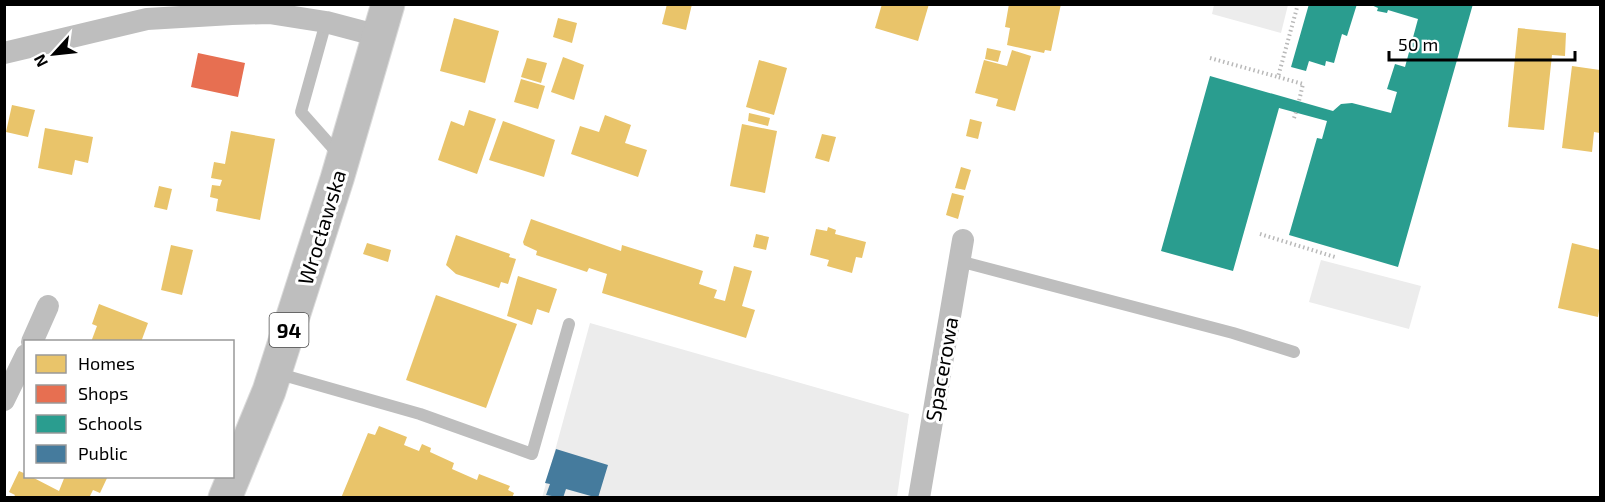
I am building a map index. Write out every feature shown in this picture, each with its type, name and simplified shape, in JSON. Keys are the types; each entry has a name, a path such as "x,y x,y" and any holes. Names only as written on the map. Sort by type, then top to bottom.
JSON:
{"main road":[{"name":"94","path":"342,158 388,4"},
{"name":"Wrocławska","path":"234,495 275,373 342,158"}],"street":[{"path":"4,53 147,19 269,13 326,22 379,36"},
{"name":"Spacerowa","path":"919,498 961,250"},
{"path":"33,340 48,306"},
{"path":"4,400 24,359"}],"lane":[{"path":"326,22 302,112 342,158"},
{"path":"961,250 1294,352"},
{"path":"275,373 420,414 532,454 569,324"}],"path":[{"path":"1278,77 1298,4"},
{"path":"1210,58 1303,84 1299,101"},
{"path":"1294,118 1296,112"},
{"path":"1260,234 1335,257"}],"shaded area":[{"path":"1214,4 1288,5 1281,33 1212,14"},
{"path":"1321,260 1421,286 1409,329 1309,302"},
{"path":"590,323 909,414 897,497 542,498"}],"building: Homes":[{"path":"667,4 692,4 686,30 662,24"},
{"path":"882,4 929,4 918,41 875,28"},
{"path":"1009,4 1061,4 1051,51 1045,50 1044,53 1007,45 1010,28 1005,27"},
{"path":"454,18 499,31 485,83 440,71"},
{"path":"558,18 577,23 572,43 553,37"},
{"path":"1518,28 1566,33 1565,56 1552,55 1544,130 1508,127"},
{"path":"987,48 1001,51 998,62 985,59"},
{"path":"1012,50 1031,56 1015,111 996,106 998,99 975,93 984,60 1007,66"},
{"path":"563,57 584,65 574,100 551,92"},
{"path":"527,58 547,63 541,83 521,77"},
{"path":"759,60 787,68 774,115 746,107"},
{"path":"1572,66 1600,70 1600,133 1594,132 1592,152 1562,148"},
{"path":"521,79 545,86 538,109 514,102"},
{"path":"12,105 35,110 28,137 6,132"},
{"path":"469,110 496,119 477,174 438,160 451,121 464,126"},
{"path":"749,113 770,118 768,126 748,121"},
{"path":"605,115 631,125 625,143 647,150 638,177 571,154 580,126 599,132"},
{"path":"970,119 982,122 978,139 966,136"},
{"path":"503,121 555,140 544,177 489,160"},
{"path":"742,124 777,131 765,193 730,186"},
{"path":"45,128 93,137 88,163 75,160 72,175 38,168"},
{"path":"231,131 275,139 260,220 216,211 218,199 210,197 212,185 220,186 222,180 211,178 214,162 225,164"},
{"path":"822,134 836,137 829,162 815,158"},
{"path":"961,167 971,170 965,190 955,188"},
{"path":"159,186 172,189 167,210 154,207"},
{"path":"952,193 964,196 958,219 946,215"},
{"path":"531,219 621,251 622,245 703,271 699,284 717,290 714,298 725,301 734,266 752,271 742,306 755,310 746,338 602,293 607,274 589,268 587,272 536,255 537,251 524,245"},
{"path":"828,227 836,230 835,234 866,242 862,258 856,257 852,273 827,266 829,260 810,255 816,229 827,231"},
{"path":"756,234 769,237 766,250 753,247"},
{"path":"456,235 510,254 509,257 516,259 508,284 501,282 499,288 456,274 446,265"},
{"path":"367,243 391,250 388,262 363,254"},
{"path":"1572,243 1600,250 1598,317 1558,308"},
{"path":"171,245 193,250 182,295 161,290"},
{"path":"518,276 557,289 549,313 537,309 532,325 507,316"},
{"path":"436,295 517,324 486,408 406,380"},
{"path":"99,304 148,323 142,340 92,340 97,326 92,324"},
{"path":"379,426 407,437 404,445 419,451 422,444 431,448 430,452 454,463 452,469 477,480 479,474 510,486 508,490 514,493 512,498 341,498 368,433 375,435"},
{"path":"19,471 24,473 24,478 34,478 59,491 64,478 107,478 100,493 93,490 89,498 13,498 15,495 9,492"}],"building: Shops":[{"path":"198,53 245,63 238,97 191,87"}],"building: Schools":[{"path":"1309,4 1357,4 1347,36 1342,34 1334,63 1326,61 1325,66 1309,61 1306,71 1291,67"},
{"path":"1369,4 1473,4 1398,267 1289,235 1317,138 1322,139 1327,121 1279,108 1233,271 1161,251 1210,76 1333,111 1341,104 1352,103 1391,113 1397,92 1387,89 1395,64 1405,67 1418,19 1388,10 1387,13 1377,11 1378,8"}],"building: Public":[{"path":"556,449 608,465 598,498 566,489 563,498 546,495 550,484 545,483"}]}
